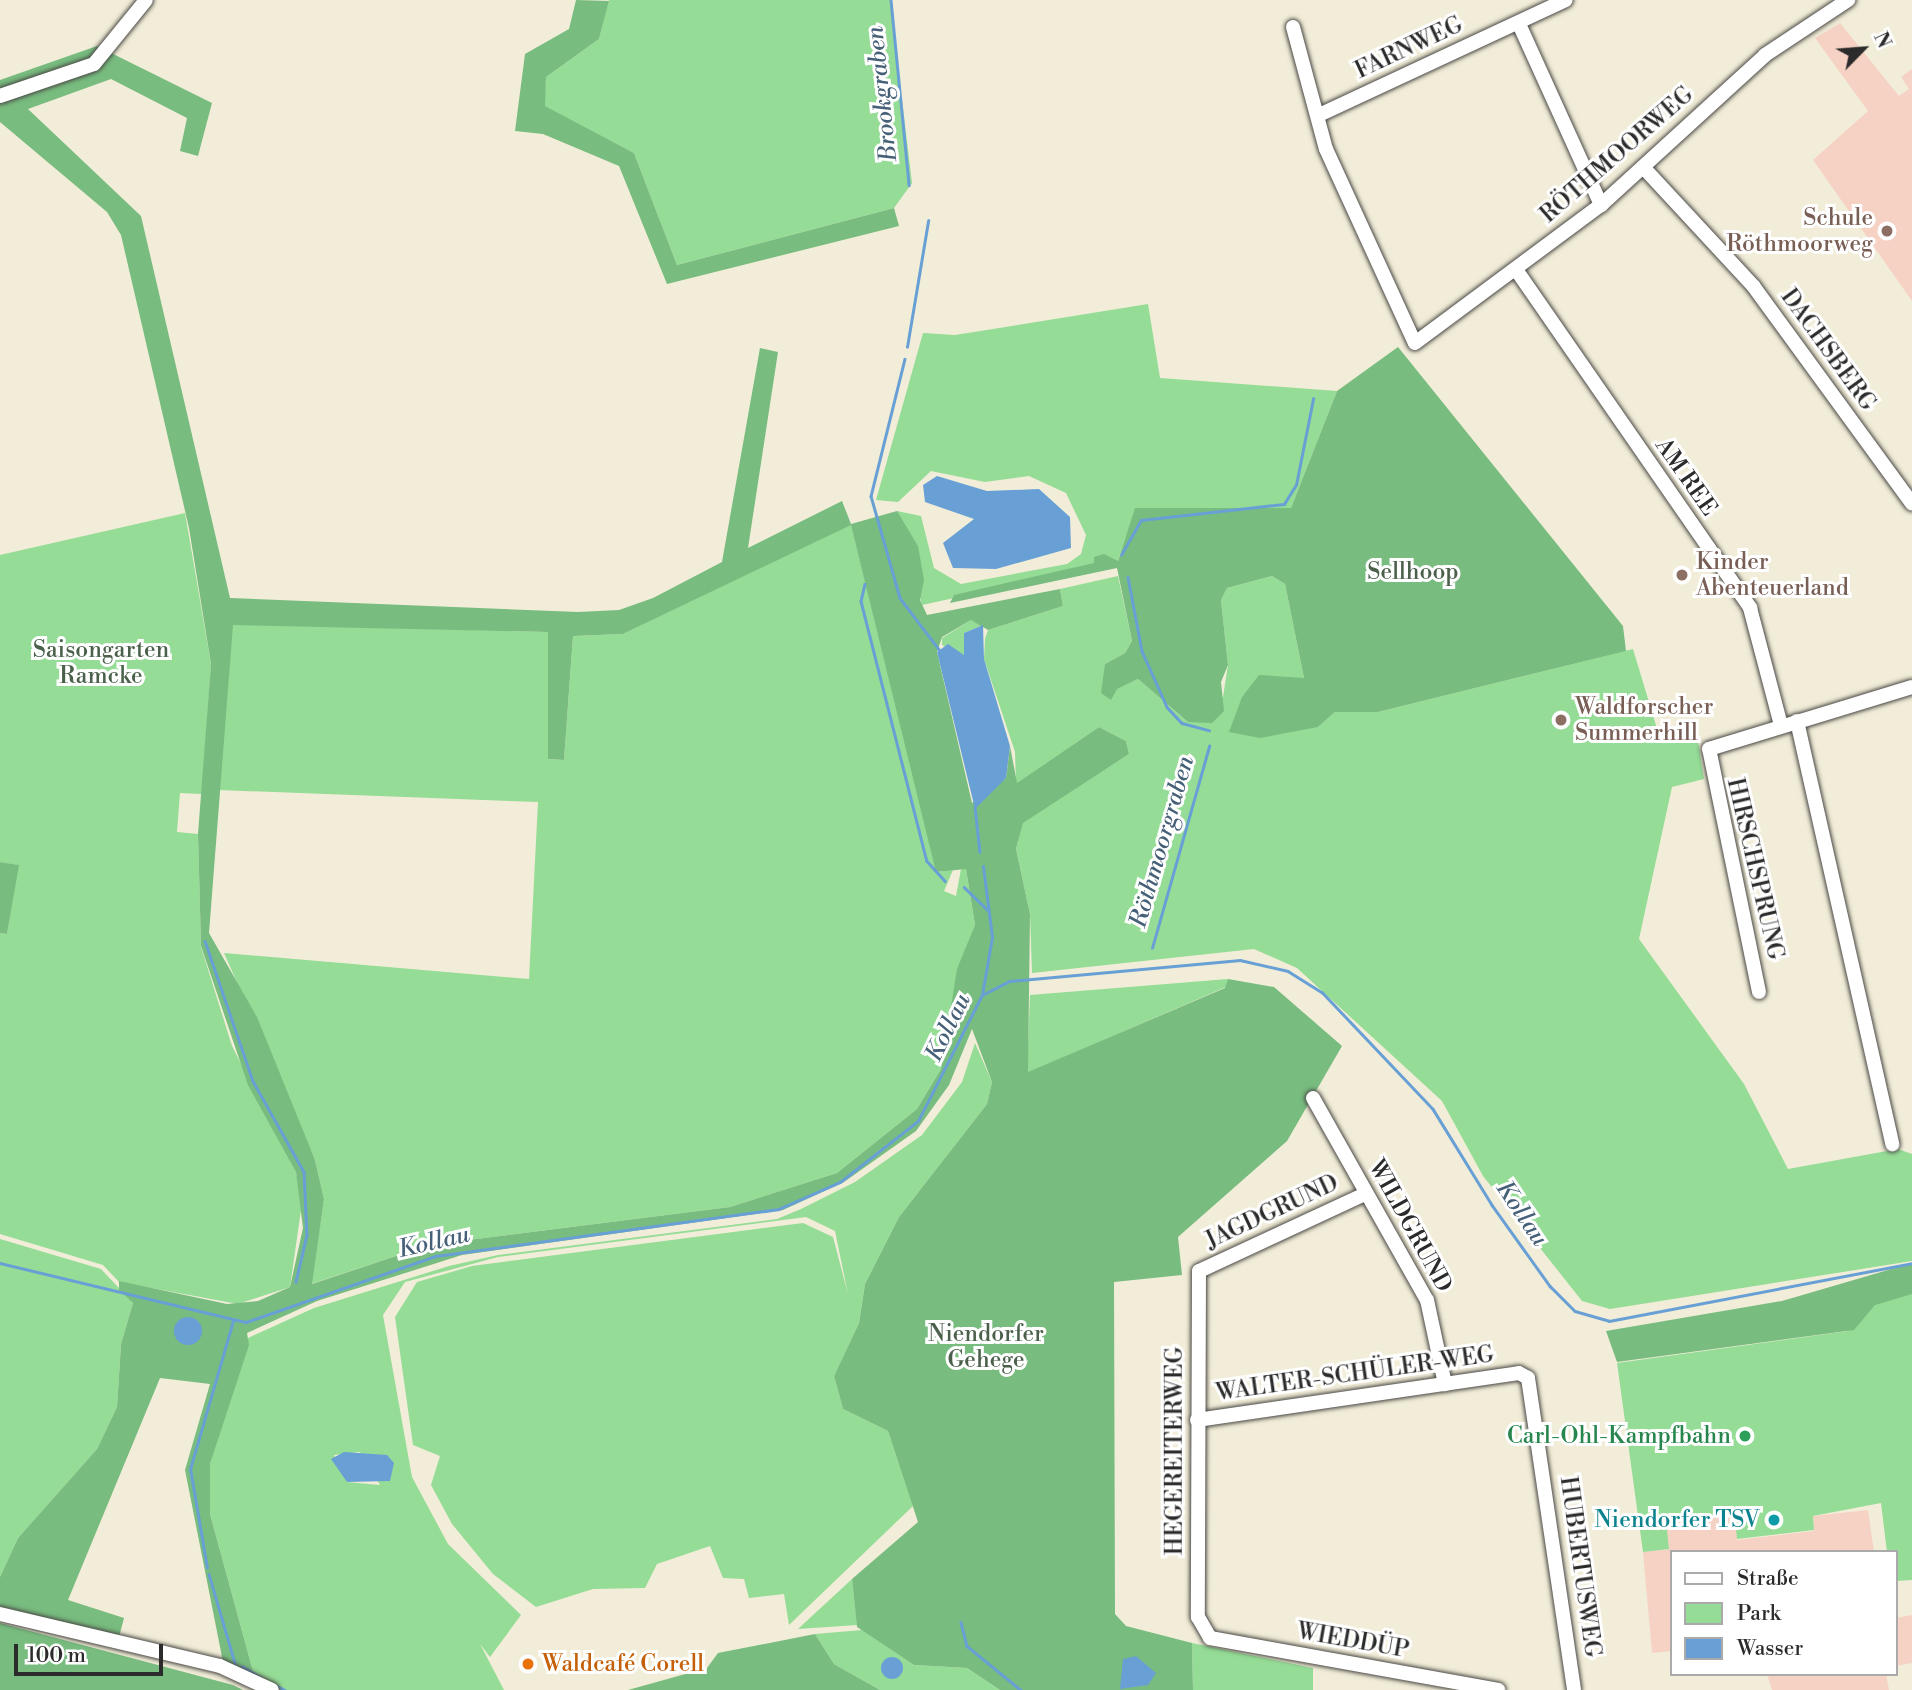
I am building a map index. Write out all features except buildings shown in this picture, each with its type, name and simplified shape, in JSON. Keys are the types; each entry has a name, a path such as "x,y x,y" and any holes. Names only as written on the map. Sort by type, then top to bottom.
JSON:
{"street":[{"path":"0,96 94,64 146,0"},
{"path":"1544,0 1525,21 1601,205"},
{"name":"FARNWEG","path":"1319,115 1566,0"},
{"name":"RÖTHMOORWEG","path":"1319,115 1326,149 1415,342 1517,271 1601,205 1766,55 1848,0"},
{"path":"1293,27 1319,115"},
{"name":"DACHSBERG","path":"1643,167 1754,287 1912,504"},
{"name":"AM REE","path":"1517,271 1750,608 1781,725"},
{"path":"1781,725 1912,687"},
{"path":"1797,721 1892,1144"},
{"name":"HIRSCHSPRUNG","path":"1759,992 1706,756 1713,743 1781,725"},
{"name":"WILDGRUND","path":"1313,1098 1427,1300 1445,1384"},
{"name":"JAGDGRUND","path":"1199,1271 1365,1194"},
{"name":"HEGEREITERWEG","path":"1199,1271 1198,1420 1203,1631"},
{"name":"WALTER-SCHÜLER-WEG","path":"1198,1420 1519,1373"},
{"name":"HUBERTUSWEG","path":"1519,1373 1532,1386 1574,1690"},
{"path":"0,1614 220,1666 272,1690"},
{"name":"WIEDDÜP","path":"1203,1631 1210,1638 1497,1690"},
{"path":"1404,1673 1405,1690"}],"shaded area":[{"name":"Schule Röthmoorweg","path":"1840,23 1899,96 1909,89 1901,77 1912,69 1912,301 1813,160 1868,111 1815,38"},
{"path":"1868,1510 1874,1550 1671,1550 1671,1651 1652,1653 1643,1552 1669,1549 1666,1520 1734,1513 1737,1540 1814,1531 1813,1516"},
{"path":"1912,1615 1912,1663 1898,1666 1898,1618"},
{"path":"1768,1676 1886,1676 1889,1690 1772,1690"}],"green space":[{"path":"576,0 609,1 599,39 546,77 545,106 634,153 677,265 894,208 899,226 667,284 619,166 543,134 515,131 525,54 569,29"},
{"path":"609,0 890,0 912,183 894,208 677,265 634,153 544,106 546,77 599,39"},
{"name":"Niendorfer Gehege","path":"97,46 212,103 198,156 180,151 187,118 111,79 28,109 141,216 230,598 578,612 619,610 653,598 722,562 760,348 778,352 748,548 842,501 851,524 897,511 918,546 924,580 920,600 927,615 1060,589 1063,606 988,630 971,620 942,637 937,652 972,803 1006,778 1010,746 1017,783 1099,727 1126,741 1129,754 1023,823 1016,849 1030,914 1028,1072 1225,988 1228,979 1274,987 1342,1046 1287,1141 1178,1237 1182,1275 1114,1282 1115,1614 1126,1626 1192,1643 1193,1690 1000,1690 967,1668 914,1665 857,1627 852,1579 918,1522 888,1431 843,1409 834,1376 859,1323 865,1284 899,1217 987,1104 992,1082 972,1029 949,1085 916,1131 844,1182 783,1210 462,1255 317,1301 247,1333 249,1345 210,1464 210,1514 254,1675 223,1662 185,1470 210,1384 160,1378 68,1600 124,1618 119,1637 0,1609 0,1577 18,1538 97,1449 117,1407 121,1344 133,1303 119,1290 119,1281 227,1304 258,1301 290,1287 303,1228 296,1172 248,1085 201,946 198,834 211,664 189,528 121,235 107,212 0,122 0,80","holes":["851,525 936,872 966,869 975,925 957,969 941,1069 917,1109 837,1173 730,1207 429,1245 312,1284 324,1199 315,1160 257,1017 209,933 233,625 548,632 548,759 564,760 573,636 623,634"]},
{"path":"1148,304 1160,378 1337,391 1291,508 1136,508 1117,563 922,605 897,511 921,516 934,568 961,584 1067,564 1081,554 1086,535 1066,493 1029,476 985,482 931,471 898,502 876,500 923,333 955,335"},
{"name":"Sellhoop","path":"1398,347 1623,626 1626,651 1378,712 1335,712 1318,727 1260,738 1229,732 1242,697 1259,675 1304,678 1285,584 1272,576 1227,588 1221,600 1228,665 1221,682 1224,711 1212,723 1188,722 1138,679 1117,689 1111,700 1101,693 1105,664 1125,653 1132,641 1117,568 950,603 954,595 1094,563 1094,557 1104,554 1118,561 1135,508 1291,508 1337,391"},
{"name":"Saisongarten Ramcke","path":"185,513 211,664 202,794 180,793 177,832 198,834 201,947 232,1046 296,1172 302,1203 290,1287 238,1304 119,1282 103,1265 0,1234 0,933 7,934 18,865 0,862 0,555"},
{"path":"851,524 937,872 953,870 944,891 956,896 961,869 966,869 975,925 956,979 941,1069 917,1109 837,1173 730,1207 429,1245 311,1284 324,1199 315,1160 224,953 529,979 538,802 218,790 232,624 549,632 548,759 564,760 573,636 623,634"},
{"path":"1118,576 1132,641 1125,653 1105,664 1116,689 1138,679 1188,722 1223,697 1228,665 1221,600 1227,588 1272,576 1285,584 1304,678 1254,684 1242,697 1318,727 1335,712 1378,712 1633,649 1661,742 1697,734 1704,779 1672,787 1639,939 1744,1084 1788,1169 1898,1149 1912,1154 1912,1261 1610,1309 1582,1301 1483,1176 1442,1101 1297,968 1254,949 1032,973 1030,914 1016,849 1023,822 1129,754 1126,741 1099,727 1016,784 1015,752 984,659 985,639 988,630 1063,606 1060,589"},
{"path":"971,620 983,625 964,633 964,655 942,645 942,638"},
{"path":"0,862 19,865 7,934 0,933"},
{"path":"1228,979 1226,987 1027,1073 1030,995"},
{"path":"975,1043 992,1082 987,1104 899,1217 865,1284 859,1323 834,1376 843,1409 888,1431 913,1506 789,1625 784,1594 749,1598 744,1579 723,1578 710,1546 657,1564 645,1588 593,1589 536,1607 493,1574 452,1524 431,1485 440,1456 413,1445 395,1317 417,1282 472,1266 803,1223 833,1237 848,1294 835,1231 806,1217 498,1257 405,1282 383,1315 412,1477 448,1544 521,1615 490,1657 480,1644 504,1690 282,1690 254,1675 210,1514 210,1464 248,1338 314,1308 449,1266 498,1255 777,1219 855,1182 922,1135 962,1082","holes":["360,1452 380,1485 347,1482 334,1455"]},
{"path":"0,1239 101,1269 133,1303 121,1344 117,1407 97,1449 18,1538 0,1577"},
{"path":"1912,1263 1912,1294 1875,1305 1854,1330 1617,1362 1606,1331 1782,1301"},
{"name":"Carl-Ohl-Kampfbahn","path":"1912,1281 1912,1580 1898,1581 1898,1550 1887,1550 1881,1503 1813,1516 1814,1530 1737,1539 1734,1512 1666,1520 1669,1549 1643,1552 1617,1363 1848,1331 1843,1291"},
{"path":"852,1579 857,1625 798,1629"},
{"path":"0,1623 233,1685 243,1690 0,1690"},
{"path":"862,1630 914,1665 967,1668 1000,1690 880,1690 834,1664 815,1634"},
{"path":"815,1634 834,1664 880,1690 628,1690 707,1668 718,1653"},
{"path":"1192,1643 1313,1668 1313,1690 1193,1690"}],"water":[{"path":"937,476 987,491 1039,489 1070,517 1071,548 996,569 953,568 943,543 974,519 925,502 923,485"},
{"path":"983,625 984,659 1010,746 1006,778 975,809 937,652 948,644 964,655 964,633"},
{"path":"188,1317 198,1321 202,1331 198,1341 188,1345 178,1341 174,1331 178,1321"},
{"path":"344,1452 387,1455 394,1463 390,1481 347,1482 331,1459"},
{"path":"1136,1656 1156,1673 1148,1685 1120,1689 1123,1659"},
{"path":"892,1657 900,1660 903,1668 900,1676 892,1679 884,1676 881,1668 884,1660"}],"waterway":[{"name":"Brookgraben","path":"891,0 909,185"},
{"name":"Brookgraben","path":"907,347 928,221"},
{"name":"Brookgraben","path":"905,359 871,496 900,598 941,652"},
{"name":"Röthmoorgraben","path":"1121,555 1141,520 1284,504 1296,485 1313,399"},
{"name":"Röthmoorgraben","path":"1128,577 1142,651 1167,707 1182,723 1209,730"},
{"path":"865,584 861,601 927,861 945,881"},
{"name":"Röthmoorgraben","path":"1152,948 1209,746"},
{"name":"Brookgraben","path":"975,807 980,852"},
{"name":"Brookgraben","path":"982,995 992,937 983,867"},
{"path":"964,887 989,911"},
{"path":"205,941 253,1081 304,1172 307,1235 296,1282"},
{"name":"Kollau","path":"0,1263 246,1322 436,1256 779,1209 840,1182 918,1121 982,995 1010,981 1240,960 1288,971 1322,992 1433,1109 1492,1205 1550,1286 1575,1311 1609,1321 1912,1263"},
{"path":"207,1568 190,1469 233,1321"},
{"path":"209,1574 235,1663"},
{"path":"961,1622 967,1646 1021,1690"},
{"path":"242,1666 263,1679"},
{"path":"275,1685 285,1690"}],"place":[{"name":"Schule Röthmoorweg","path":"1887,231"},
{"name":"Kinder Abenteuerland","path":"1682,575"},
{"name":"Waldforscher Summerhill","path":"1561,720"},
{"name":"Carl-Ohl-Kampfbahn","path":"1745,1436"},
{"name":"Niendorfer TSV","path":"1774,1520"},
{"name":"Waldcafé Corell","path":"528,1664"}]}
